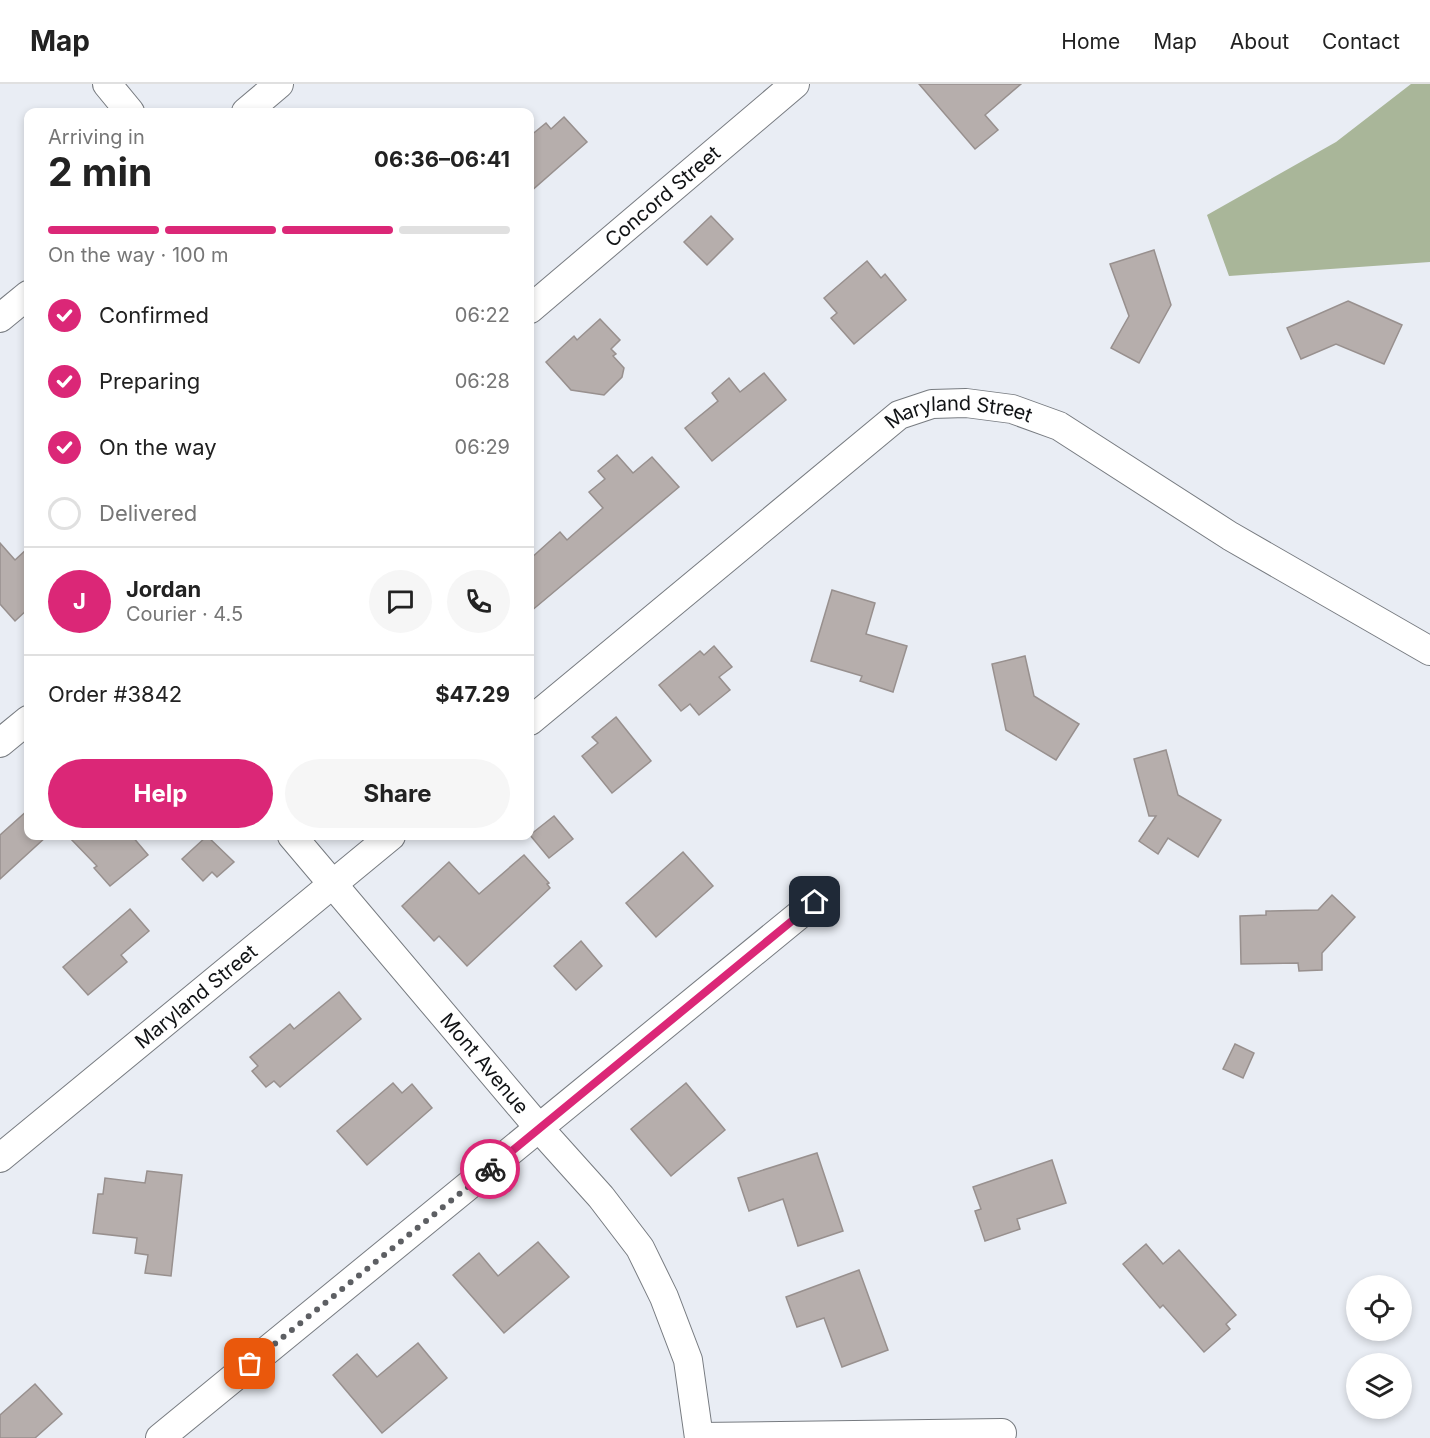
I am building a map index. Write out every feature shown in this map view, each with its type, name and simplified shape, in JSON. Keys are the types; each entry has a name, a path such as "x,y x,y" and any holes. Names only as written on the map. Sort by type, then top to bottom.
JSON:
{"street":[{"path":"107,84 127,108"},
{"path":"251,108 279,84"},
{"name":"Concord Street","path":"534,306 795,84"},
{"path":"0,318 24,298"},
{"name":"Maryland Street","path":"534,718 899,415 932,404 966,403 1012,409 1059,426 1230,536 1430,651"},
{"path":"0,743 24,723"},
{"name":"Mont Avenue","path":"295,840 539,1128 601,1197 640,1248 664,1297 688,1360 699,1438"},
{"name":"Maryland Street","path":"0,1158 386,840"},
{"path":"160,1438 815,902"},
{"path":"699,1438 1002,1433"}],"green space":[{"path":"1411,84 1430,84 1430,262 1229,276 1207,215 1336,142"}],"building":[{"path":"919,84 1021,84 985,115 998,130 975,149"},
{"path":"564,117 587,142 534,188 534,133 546,123 551,129"},
{"path":"711,216 733,239 707,265 684,242"},
{"path":"1154,250 1171,305 1139,363 1111,348 1129,316 1110,264"},
{"path":"867,261 881,278 885,274 906,300 854,344 831,318 837,313 824,298"},
{"path":"1348,301 1402,325 1384,364 1336,344 1301,359 1287,328"},
{"path":"600,319 620,340 611,349 616,354 613,356 624,368 622,377 604,395 571,390 546,362 574,336 577,340"},
{"path":"764,373 786,400 712,461 685,428 718,401 712,393 729,378 740,392"},
{"path":"617,455 633,473 652,457 679,487 534,609 534,555 560,532 567,540 603,508 589,492 605,479 598,471"},
{"path":"0,543 15,560 24,552 24,613 15,621 0,604"},
{"path":"832,590 875,603 866,634 907,646 893,692 860,681 862,676 811,661"},
{"path":"714,646 732,667 719,677 730,690 699,715 690,704 681,711 659,685 700,651 704,655"},
{"path":"1025,656 1034,696 1079,724 1056,760 1006,730 992,664"},
{"path":"616,717 651,761 612,793 582,756 598,743 592,737"},
{"path":"1166,750 1178,795 1221,820 1198,857 1168,838 1158,854 1139,841 1156,816 1149,816 1134,759"},
{"path":"24,814 24,840 43,840 0,879 0,835"},
{"path":"554,816 573,839 549,858 534,840 534,832"},
{"path":"72,840 135,840 148,855 110,886 94,868 97,866"},
{"path":"203,840 211,840 234,862 217,877 212,872 203,881 182,859"},
{"path":"683,852 713,886 656,937 626,903"},
{"path":"524,855 549,883 547,884 550,888 467,966 439,936 434,941 402,906 449,862 479,894"},
{"path":"1332,895 1355,917 1322,953 1322,970 1299,971 1298,963 1241,964 1240,916 1266,915 1266,911 1318,910"},
{"path":"130,909 149,931 121,955 127,962 88,995 63,967"},
{"path":"581,941 602,966 576,990 554,966"},
{"path":"339,992 361,1019 280,1087 274,1081 266,1087 252,1071 258,1066 250,1057 290,1024 294,1029"},
{"path":"1235,1044 1254,1053 1243,1078 1223,1069"},
{"path":"393,1083 402,1093 412,1084 432,1108 367,1165 337,1131"},
{"path":"686,1083 725,1130 671,1176 631,1129"},
{"path":"817,1153 843,1231 798,1246 783,1199 749,1211 738,1178"},
{"path":"1052,1160 1066,1203 1017,1219 1020,1229 985,1241 975,1211 981,1209 973,1187"},
{"path":"147,1171 182,1175 171,1276 145,1273 148,1255 135,1253 137,1238 93,1233 98,1194 103,1194 105,1178 145,1183"},
{"path":"538,1242 569,1277 504,1333 453,1275 479,1253 498,1276"},
{"path":"1146,1244 1163,1264 1179,1250 1236,1315 1226,1324 1230,1329 1204,1352 1163,1305 1160,1308 1123,1264"},
{"path":"859,1270 888,1350 842,1367 824,1318 797,1327 786,1297"},
{"path":"418,1343 447,1378 382,1433 333,1375 357,1354 377,1377"},
{"path":"35,1384 62,1414 35,1438 0,1438 0,1415"}],"way so far":[{"path":"250,1364 490,1169"}],"route":[{"path":"490,1169 815,902"}]}
